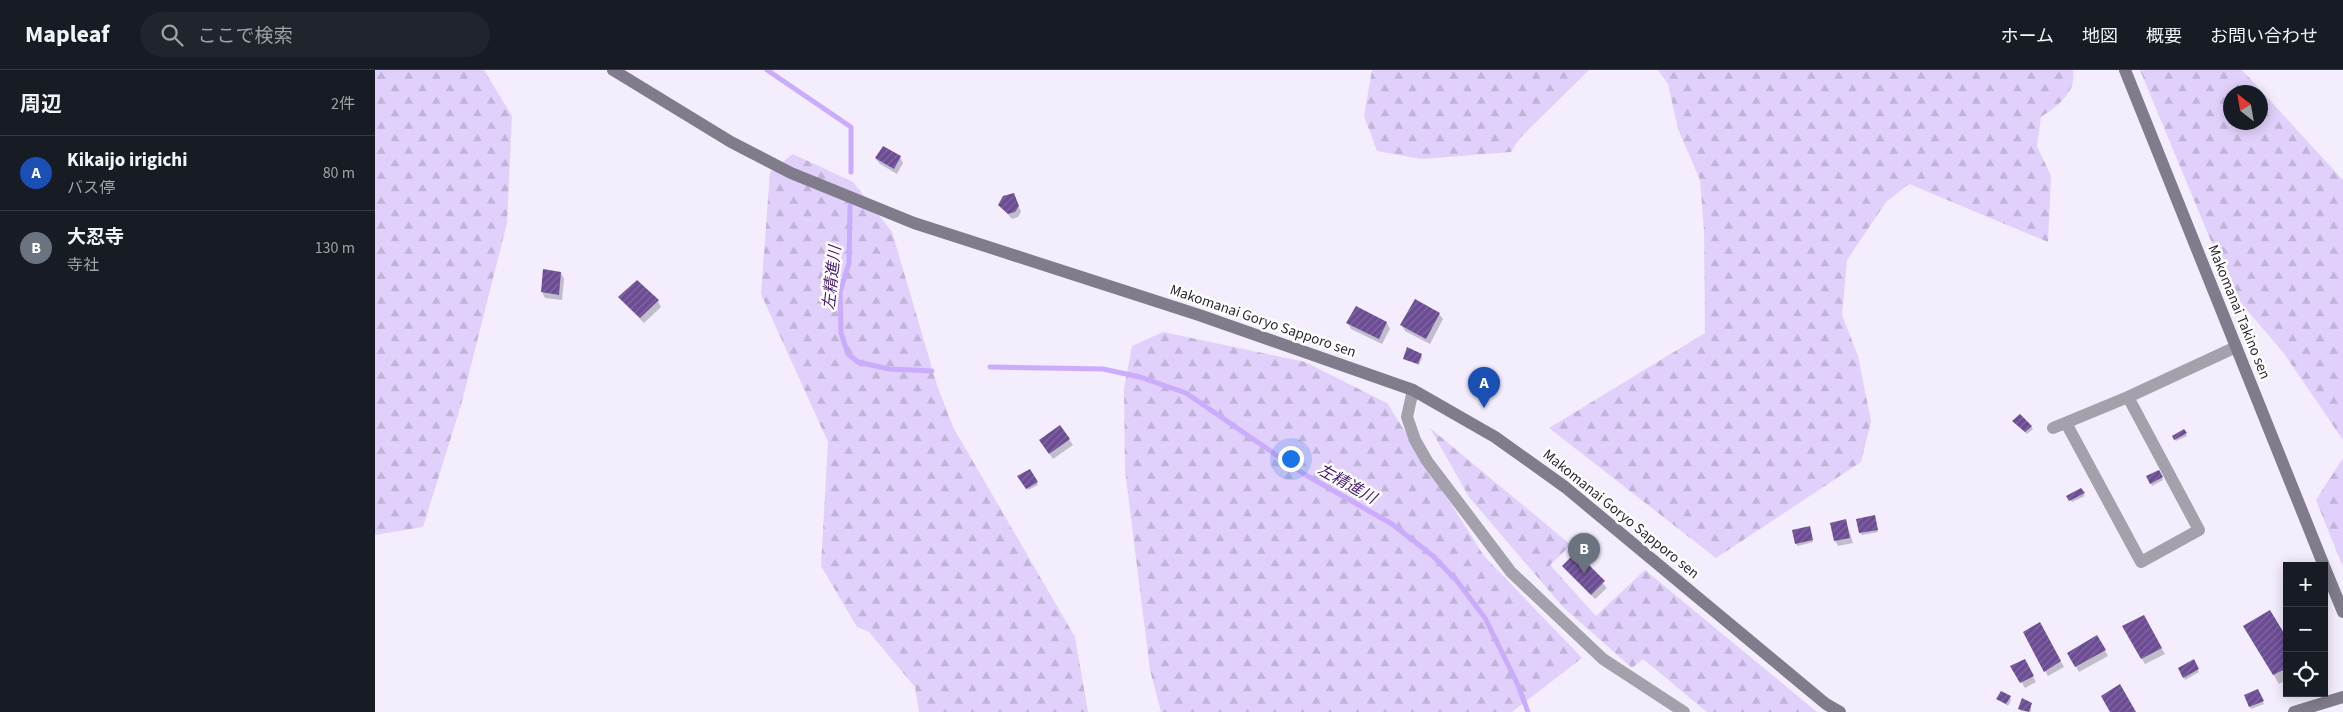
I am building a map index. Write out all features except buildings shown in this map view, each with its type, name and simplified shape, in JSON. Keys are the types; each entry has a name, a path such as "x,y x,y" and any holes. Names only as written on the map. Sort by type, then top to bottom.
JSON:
{"main road":[{"name":"Makomanai Goryo Sapporo sen","path":"613,70 731,142 791,173 914,223 1199,315 1413,390 1495,436 1565,487 1826,704 1840,712"},
{"name":"Makomanai Takino sen","path":"2125,70 2322,562"},
{"name":"Makomanai Takino sen","path":"2328,576 2343,612"},
{"path":"2294,712 2343,697"}],"street":[{"path":"2053,428 2127,397 2236,347"},
{"path":"1413,390 1407,417 1415,440 1427,460 1511,572 1603,659 1684,712"},
{"path":"2067,423 2141,562 2199,530 2127,397"}],"green space":[{"path":"375,70 484,70 512,116 507,223 461,405 423,527 375,535"},
{"path":"1372,70 1589,70 1520,138 1511,152 1421,159 1377,151 1364,116"},
{"path":"1658,70 2073,70 2072,85 2065,98 2041,117 2037,146 2051,176 2048,242 1909,184 1886,202 1847,260 1842,315 1858,356 1871,421 1861,462 1716,558 1549,428 1705,333 1704,230 1700,180 1678,129 1668,84"},
{"path":"2140,70 2242,70 2256,85 2223,85 2223,130 2268,130 2268,98 2343,180 2343,440 2283,352 2233,294"},
{"path":"793,154 853,182 892,232 937,385 953,427 1075,637 1088,712 919,712 915,687 869,632 857,627 821,566 828,442 761,294 770,172"},
{"path":"1163,332 1305,362 1387,403 1484,556 1582,658 1512,712 1161,712 1150,670 1125,470 1124,389 1132,346"},
{"path":"1430,428 1571,545 1550,565 1596,616 1645,570 1817,712 1707,712 1643,659 1632,668 1563,607 1469,497"},
{"path":"2343,458 2343,567 2316,500"}],"waterway":[{"name":"左精進川","path":"767,70 851,127 851,172"},
{"name":"左精進川","path":"850,206 849,263 840,292 841,333 848,354 858,362 889,369 932,371"},
{"name":"左精進川","path":"990,367 1103,369 1140,377 1186,393 1304,474 1392,524 1433,556 1457,581 1485,618 1518,685 1528,712"}],"place":[{"name":"Kikaijo irigichi","path":"1484,408"},
{"name":"大忍寺","path":"1584,574"}]}
